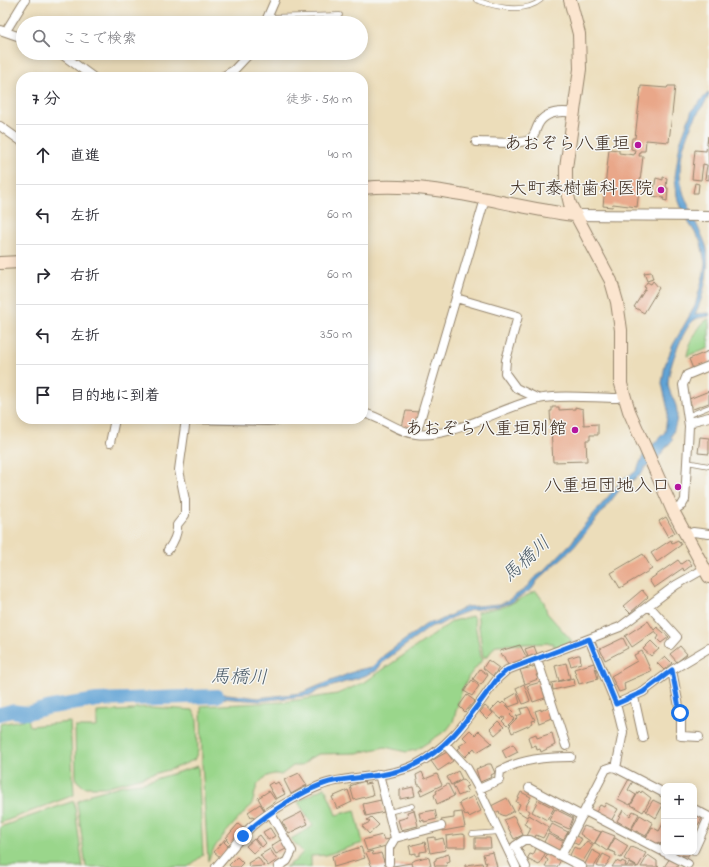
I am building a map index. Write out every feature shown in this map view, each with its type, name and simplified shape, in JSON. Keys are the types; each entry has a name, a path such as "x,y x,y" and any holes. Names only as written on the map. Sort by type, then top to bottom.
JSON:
{"main road":[{"path":"570,0 579,34 580,51 580,70 569,145 566,180 570,204 574,215 610,281 618,302 621,330 621,384 624,396 653,469 673,511 706,573"},
{"path":"368,188 414,188 442,190 574,215"},
{"path":"0,263 16,262"}],"street":[{"path":"16,36 3,31 25,0"},
{"path":"269,16 275,0"},
{"path":"70,60 86,72"},
{"path":"231,72 243,60"},
{"path":"476,142 527,141 535,135 540,122 546,116 563,111 574,113"},
{"path":"0,126 16,137"},
{"path":"416,434 485,199"},
{"path":"574,215 709,216"},
{"path":"456,298 518,316 506,360 505,374 516,388 539,399"},
{"path":"673,511 682,505 685,500 689,426 683,385 685,376 709,366"},
{"path":"368,414 380,418 405,432 416,434 433,434 456,428 495,412 539,399 624,396"},
{"path":"689,426 694,422 709,417"},
{"path":"110,443 114,424"},
{"path":"168,550 173,543 177,525 185,515 185,500 179,470 185,424"},
{"path":"686,536 693,532 709,534"},
{"path":"216,867 253,826 321,784 379,774 414,766 454,737 502,674 514,666 537,659 620,627 676,585 706,573"},
{"path":"649,606 677,638 670,645"},
{"path":"589,639 616,704 623,732 616,768"},
{"path":"616,704 643,692 672,670 709,648"},
{"path":"537,659 566,746"},
{"path":"672,670 681,717 681,736 699,737"},
{"path":"634,697 643,738"},
{"path":"446,744 467,768 479,789 499,832 526,867"},
{"path":"479,789 499,780 500,771 516,764 545,758 571,757"},
{"path":"561,856 606,769 612,767 616,768 661,791"},
{"path":"379,774 395,838"},
{"path":"528,788 661,851"},
{"path":"697,811 709,817 697,844"},
{"path":"271,814 292,851 287,861 278,867"},
{"path":"389,863 388,848 395,838 441,826"},
{"path":"512,848 524,840 530,840 582,867"},
{"path":"512,848 516,867"},
{"path":"669,855 687,866 692,855"}],"lane":[{"path":"476,0 514,8 535,5 541,0"},
{"path":"325,16 340,15"},
{"path":"688,415 709,407"},
{"path":"687,462 709,466"},
{"path":"389,812 412,806"},
{"path":"472,834 499,832"}],"green space":[{"path":"709,319 709,347 687,356 689,346 698,329 705,321"},
{"path":"536,591 544,602 547,613 572,641 555,649 553,643 496,645 487,657 483,657 477,612 506,606"},
{"path":"472,616 474,618 481,657 483,659 469,676 461,693 453,722 447,730 416,750 406,752 385,747 357,753 319,754 310,758 301,766 293,766 281,775 272,774 266,777 257,785 251,805 221,838 208,861 202,764 201,706 284,702 337,694 365,682 453,621"},
{"path":"151,707 193,710 197,720 198,751 194,760 172,769 105,787 84,787 76,780 75,727 97,727 97,712 133,710 135,708"},
{"path":"28,719 30,726 70,722 74,795 0,823 0,724"},
{"path":"198,766 203,855 188,867 86,867 77,802 91,794 123,785 143,783"},
{"path":"325,787 336,815 355,810 363,843 326,855 311,856 311,867 285,867 295,861 303,852 291,839 313,826 298,802"},
{"path":"74,801 83,867 0,867 0,827"}],"water":[{"path":"709,92 707,100 689,130 683,149 680,179 685,198 692,214 684,214 677,196 675,177 680,143 692,110"},
{"path":"684,215 693,216 703,237 707,250 705,283 701,300 695,314 709,313 709,316 694,320 690,324 685,331 677,349 668,383 677,410 676,422 671,437 673,439 653,464 647,451 665,432 668,410 662,383 665,365 673,345 695,306 704,273 705,263 701,242"},
{"path":"645,453 651,465 646,466 640,475 621,488 574,547 537,581 532,589 510,603 471,610 455,616 439,625 432,626 384,661 376,671 317,691 312,695 260,701 198,698 198,695 228,694 258,698 301,693 358,670 372,667 383,656 428,623 437,622 466,607 500,604 507,601 525,589 534,578 543,572 572,542 580,530 624,478 636,471"}],"building":[{"name":"あおぞら八重垣","path":"641,86 667,88 668,86 675,86 669,142 646,140 645,151 640,151 639,156 643,156 637,207 613,204 612,207 603,206 609,149 619,150 619,153 634,155 635,150 631,149 632,138 635,138"},
{"path":"708,136 709,180 705,179 707,165 703,164 701,180 692,179 695,150 706,151"},
{"name":"大町泰樹歯科医院","path":"663,177 667,178 667,201 663,200 664,198 653,196 656,178 663,180"},
{"path":"695,183 699,184 698,193 693,193"},
{"path":"651,272 653,279 647,281 644,273"},
{"path":"653,281 659,288 644,313 634,307 646,288 644,287 647,282 651,284"},
{"path":"709,351 709,363 693,369 689,359"},
{"path":"709,391 709,403 693,409 689,399"},
{"name":"あおぞら八重垣別館","path":"552,407 559,407 559,410 575,409 575,407 583,409 584,425 598,424 598,435 590,435 590,440 586,440 587,461 553,462 550,411 552,411"},
{"path":"406,411 419,412 414,430 402,427"},
{"path":"700,437 709,438 709,454 698,453"},
{"path":"666,517 675,533 668,537 659,521"},
{"path":"671,540 672,543 678,540 681,545 657,562 651,553"},
{"path":"643,554 652,569 620,588 611,573"},
{"path":"688,559 692,565 684,571 683,568 654,588 649,580 678,560 681,564"},
{"path":"642,590 648,597 630,613 623,606"},
{"path":"648,621 654,630 657,627 669,637 661,643 657,639 659,636 655,631 632,647 625,636"},
{"path":"623,638 628,648 605,660 600,649"},
{"path":"651,641 659,649 651,656 643,649"},
{"path":"520,645 527,658 508,665 503,655 501,656 500,651"},
{"path":"534,646 537,654 528,657 525,649"},
{"path":"680,646 687,654 677,662 670,654"},
{"path":"642,651 651,671 624,683 625,690 619,692 611,676 637,661 634,655"},
{"path":"580,655 581,663 571,666 568,658"},
{"path":"665,656 672,663 664,670 657,663"},
{"path":"488,660 499,668 493,676 483,668"},
{"path":"566,663 570,678 559,681 555,666"},
{"path":"594,663 598,679 579,684 574,669"},
{"path":"537,666 540,673 536,675 538,679 525,684 520,670"},
{"path":"480,669 488,675 481,685 473,679"},
{"path":"574,678 575,685 553,690 552,683"},
{"path":"472,680 479,686 472,696 464,691"},
{"path":"541,682 545,698 533,702 527,686"},
{"path":"524,684 530,701 523,704 516,688"},
{"path":"517,693 520,703 509,707 505,700"},
{"path":"467,695 475,701 465,712 459,706"},
{"path":"499,702 501,704 503,702 513,712 510,715 514,719 507,726 502,721 505,718 503,717 501,719 491,710"},
{"path":"485,706 493,713 487,719 480,712"},
{"path":"528,707 535,720 528,726 512,733 509,726 517,718 516,716 522,714 520,709"},
{"path":"548,707 552,707 554,717 539,723 535,711 541,709 541,711"},
{"path":"498,721 504,727 495,735 490,729"},
{"path":"470,730 475,735 479,731 492,743 477,752 474,748 465,757 458,749 461,747 459,746 467,741 463,737"},
{"path":"552,733 555,745 541,752 540,749 537,750 536,745 531,747 528,737 536,734 537,738"},
{"path":"513,744 518,752 506,758 502,750"},
{"path":"447,752 453,761 438,771 431,761"},
{"path":"491,764 495,773 491,775 492,777 480,782 476,769"},
{"path":"458,771 462,779 451,785 447,777"},
{"path":"422,772 425,779 437,774 442,785 421,795 419,791 423,789 420,785 418,785 416,775"},
{"path":"299,773 307,785 291,794 284,780"},
{"path":"464,779 468,786 465,787 468,792 458,796 453,785"},
{"path":"629,779 633,781 628,790 636,795 630,805 618,799"},
{"path":"364,781 365,784 370,783 373,795 354,800 350,786"},
{"path":"273,782 275,784 278,782 285,794 276,799 268,785"},
{"path":"448,784 454,796 437,804 434,795 437,793 436,791"},
{"path":"413,787 415,796 400,799 400,790"},
{"path":"348,790 352,802 337,809 332,797"},
{"path":"269,791 276,801 264,809 258,798"},
{"path":"639,791 641,793 642,791 651,798 643,812 631,805"},
{"path":"521,792 531,797 525,808 530,811 527,817 517,811 520,804 516,802"},
{"path":"474,796 481,811 469,817 468,814 465,815 459,803"},
{"path":"507,798 514,811 505,816 500,814 499,811 495,813 491,806"},
{"path":"381,800 384,812 366,816 363,804"},
{"path":"538,800 554,808 547,820 532,812"},
{"path":"653,800 661,804 661,809 656,818 646,811"},
{"path":"606,803 618,809 611,821 596,812 600,805 604,807"},
{"path":"260,804 266,813 255,820 253,817 251,818 248,812"},
{"path":"555,809 573,818 569,829 549,820"},
{"path":"414,810 418,826 401,830 398,820 408,817 407,812"},
{"path":"435,810 437,819 424,822 424,820 421,821 419,813"},
{"path":"623,810 630,816 633,811 639,814 631,829 617,821"},
{"path":"302,812 308,824 289,833 282,822"},
{"path":"462,812 465,827 443,831 441,820 454,818 454,813"},
{"path":"697,814 702,818 697,824"},
{"path":"529,815 549,827 543,838 536,835 534,839 527,836 531,828 524,824"},
{"path":"640,815 653,823 646,836 636,831 634,834 630,832"},
{"path":"514,816 523,835 514,839 504,820"},
{"path":"371,817 379,825 369,834 362,826 370,822 367,820"},
{"path":"238,824 245,830 231,845 227,841 228,838 224,842 230,848 220,857 214,852"},
{"path":"552,824 568,832 563,840 548,832"},
{"path":"584,826 601,832 594,844 580,834"},
{"path":"652,827 659,831 661,827 661,844 658,842 657,844 645,839"},
{"path":"270,828 275,836 268,840 263,832"},
{"path":"602,831 615,836 607,851 595,843"},
{"path":"548,834 566,843 562,851 559,849 558,852 543,844"},
{"path":"260,835 266,843 262,847 255,839"},
{"path":"382,835 384,840 390,839 386,846 367,851 363,840"},
{"path":"465,835 465,847 447,847 446,836"},
{"path":"576,836 582,839 578,845 573,842"},
{"path":"435,837 435,840 443,838 446,850 430,853 427,838"},
{"path":"475,838 490,838 491,848 475,848"},
{"path":"615,838 628,846 621,858 615,855 616,853 608,850"},
{"path":"254,839 260,847 253,853 246,846"},
{"path":"282,839 288,848 276,854 271,846"},
{"path":"587,841 593,845 582,863 569,857 574,847 580,850"},
{"path":"425,842 427,851 420,852 420,855 416,856 416,853 411,854 409,846"},
{"path":"361,847 365,858 334,867 332,856"},
{"path":"537,847 546,852 539,865 527,859 530,854 533,855"},
{"path":"631,847 646,853 638,867 624,859"},
{"path":"270,849 277,860 268,866 260,855"},
{"path":"592,850 601,855 594,867 586,867 584,866"},
{"path":"372,851 373,855 381,853 386,867 372,867 366,853"},
{"path":"493,852 497,867 485,867 487,862 485,863 483,854"},
{"path":"549,852 561,860 557,867 545,867 548,860 545,858"},
{"path":"449,854 450,861 446,862 447,866 435,866 434,861 436,858"},
{"path":"603,854 611,858 605,867 599,867 597,866"},
{"path":"648,855 657,861 657,866 659,867 641,867"},
{"path":"237,857 243,863 239,867 231,867 229,865"},
{"path":"258,857 264,866 250,867 248,863"},
{"path":"426,857 429,858 431,866 413,867 412,862"},
{"path":"670,858 679,864 678,867 664,867"},
{"path":"616,861 626,863 625,866 629,863 637,867 612,867"},
{"path":"411,863 412,867 393,867 393,866"},
{"path":"482,863 483,867 465,867 465,865"}],"waterway":[{"name":"馬橋川","path":"0,714 11,711 27,713 51,707 97,700 217,696"}],"place":[{"name":"あおぞら八重垣","path":"638,145"},
{"name":"大町泰樹歯科医院","path":"661,190"},
{"name":"あおぞら八重垣別館","path":"575,430"},
{"name":"八重垣団地入口","path":"678,487"}],"route":[{"path":"243,836 253,826 304,793 321,784 379,774 414,766 454,737 498,678 507,670 514,666 589,639 616,704 643,692 672,670 680,713"}]}
